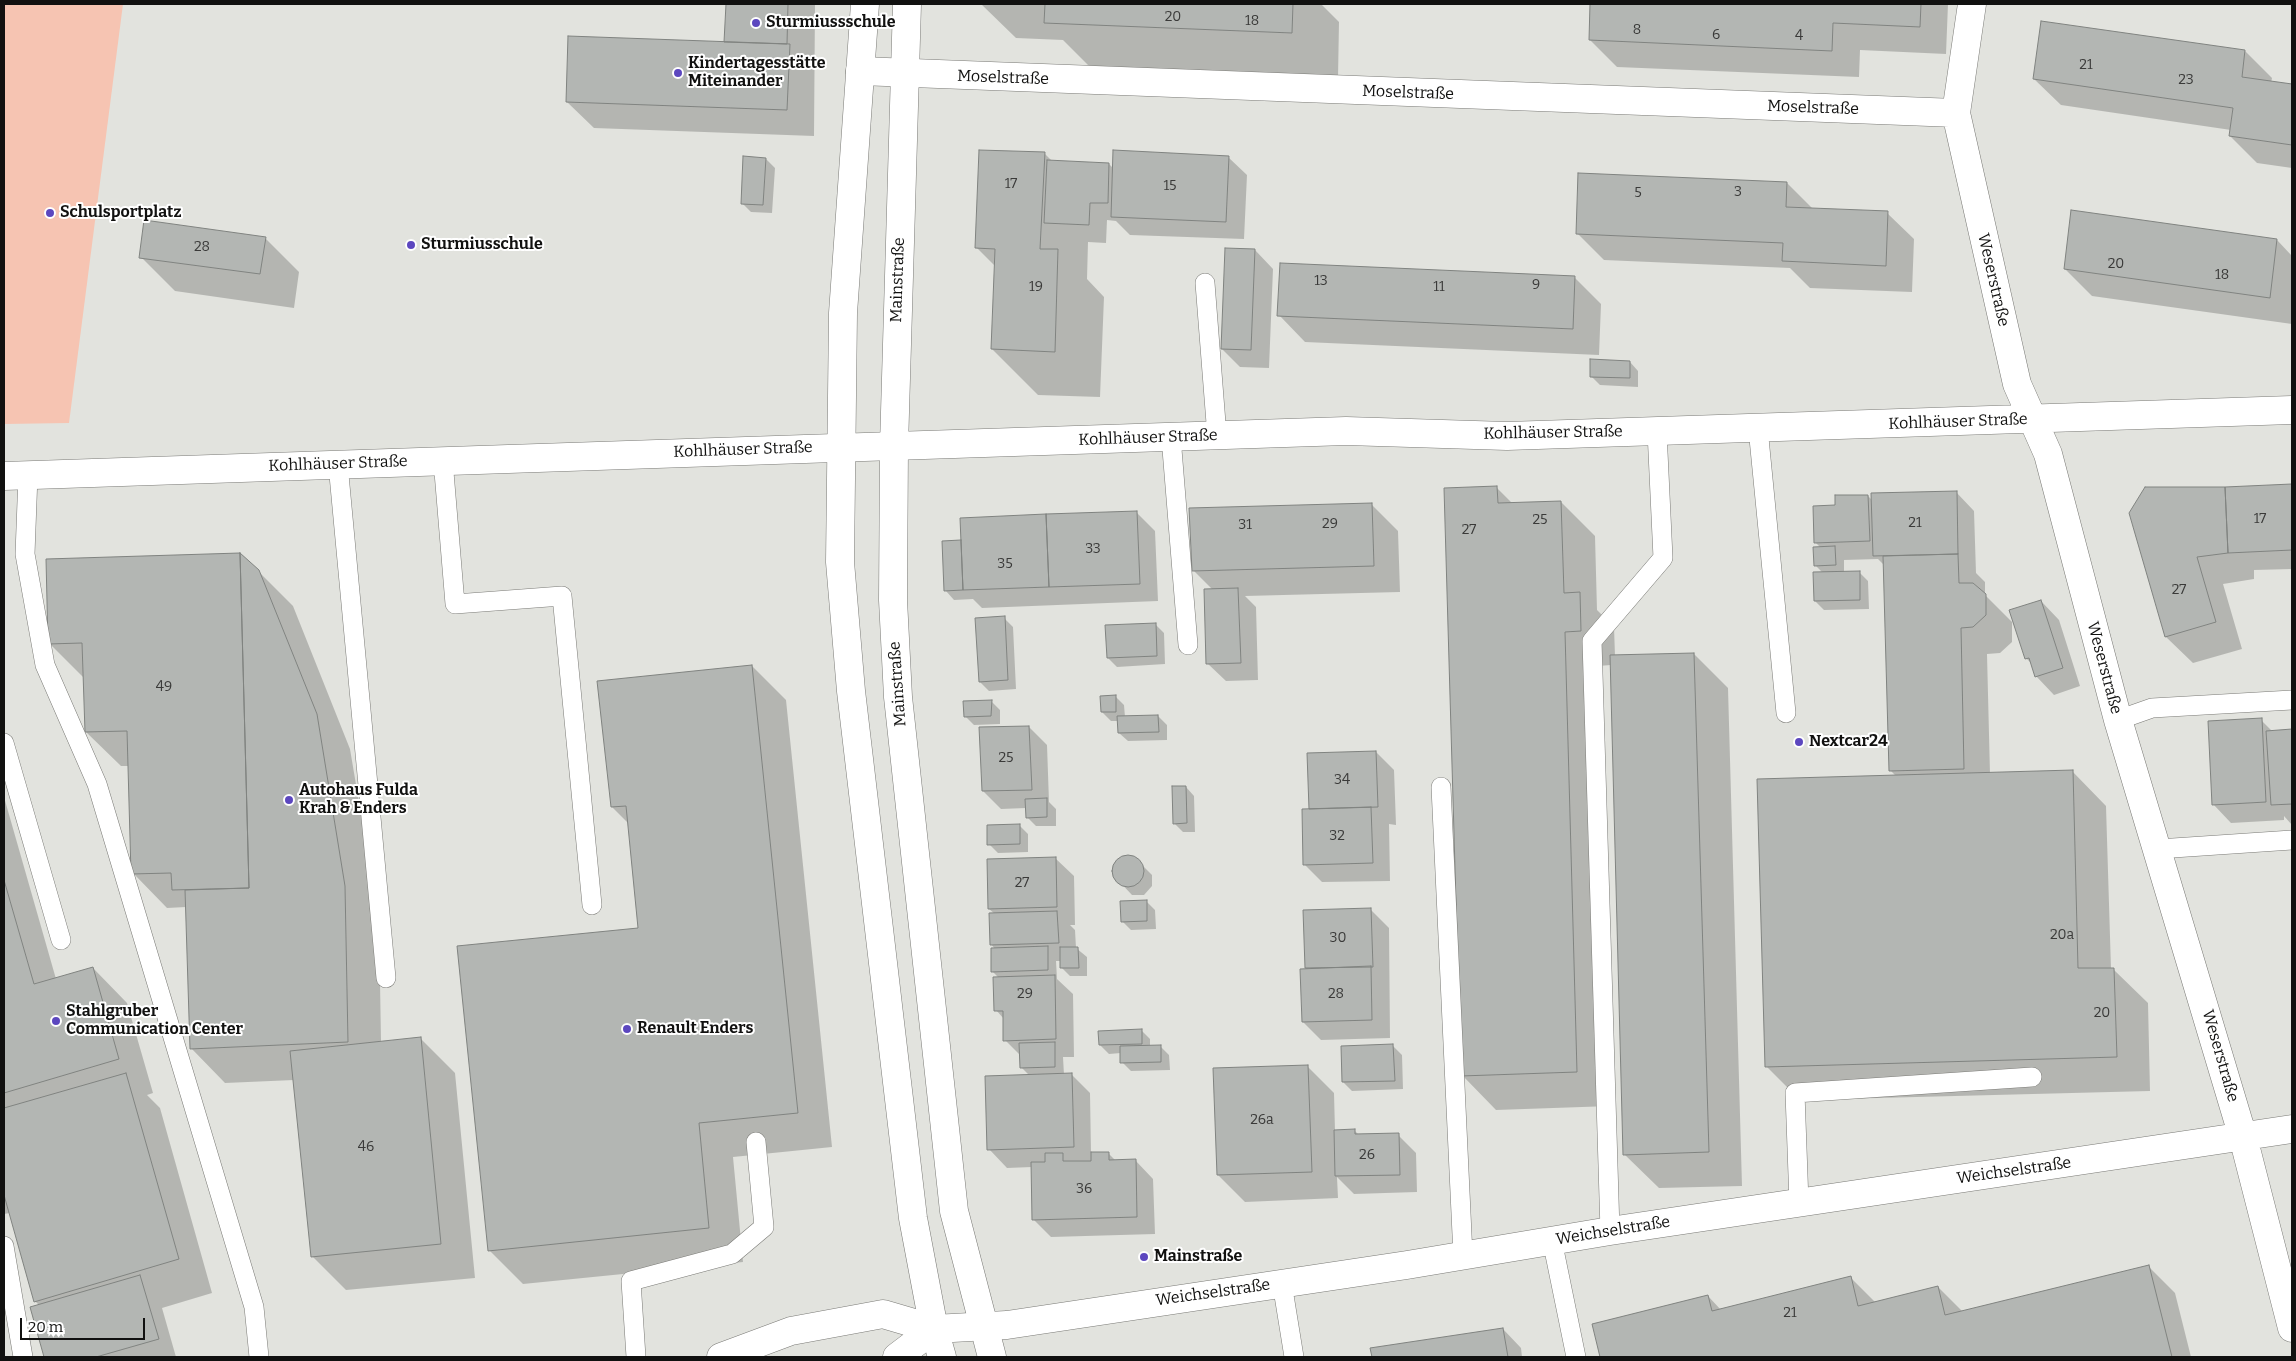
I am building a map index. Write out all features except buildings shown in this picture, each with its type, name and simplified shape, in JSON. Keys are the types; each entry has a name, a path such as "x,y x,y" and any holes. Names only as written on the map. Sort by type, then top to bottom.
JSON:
{"street":[{"path":"865,4 843,313 840,562 851,691 913,1218 934,1329 942,1357"},
{"name":"Mainstraße","path":"907,4 894,446 893,600 899,707 954,1211 992,1357"},
{"name":"Weserstraße","path":"1972,4 1956,113 2017,384 2048,454 2118,720 2243,1136 2292,1328"},
{"name":"Moselstraße","path":"860,72 1956,113"},
{"name":"Kohlhäuser Straße","path":"16,476 443,460 1346,431 1507,436 2292,410"},
{"name":"Weichselstraße","path":"721,1357 790,1331 883,1314 934,1329 1007,1325 1463,1256 1610,1231 2292,1129"},
{"path":"897,1357 934,1329"}],"lane":[{"path":"1205,283 1217,436"},
{"path":"1758,428 1786,713"},
{"path":"1610,1231 1592,641 1663,558 1657,431"},
{"path":"1171,437 1188,645"},
{"path":"443,460 455,604 562,596 592,904"},
{"path":"338,464 386,978"},
{"path":"16,476 25,554 45,665 97,784 254,1307 259,1357"},
{"path":"2118,720 2152,708 2292,700"},
{"path":"4,743 61,940"},
{"path":"1441,787 1463,1256"},
{"path":"2158,849 2292,840"},
{"path":"1799,1203 1796,1093 2032,1077"},
{"path":"636,1357 631,1281 732,1254 764,1227 756,1142"},
{"path":"1552,1240 1576,1357"},
{"path":"4,1246 23,1357"},
{"path":"1282,1283 1294,1357"}],"shaded area":[{"name":"Schulsportplatz","path":"4,4 123,4 69,423 4,424"}],"place":[{"name":"Sturmiussschule","path":"756,23"},
{"name":"Kindertagesstätte Miteinander","path":"678,73"},
{"name":"Schulsportplatz","path":"50,213"},
{"name":"Sturmiusschule","path":"411,245"},
{"name":"Nextcar24","path":"1799,742"},
{"name":"Autohaus Fulda Krah & Enders","path":"289,800"},
{"name":"Stahlgruber Communication Center","path":"56,1021"},
{"name":"Renault Enders","path":"627,1029"},
{"name":"Mainstraße","path":"1144,1257"}]}
